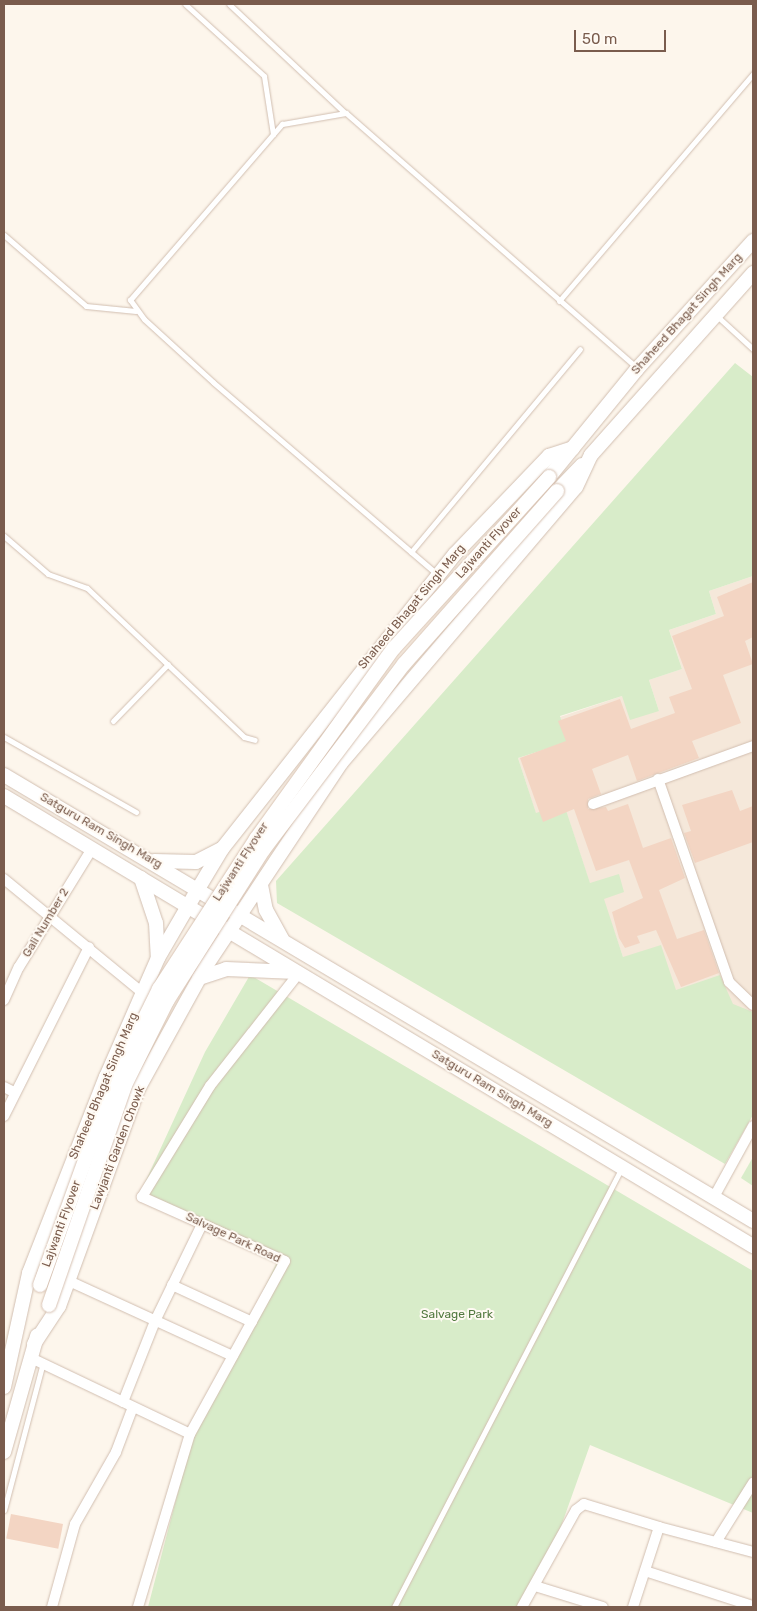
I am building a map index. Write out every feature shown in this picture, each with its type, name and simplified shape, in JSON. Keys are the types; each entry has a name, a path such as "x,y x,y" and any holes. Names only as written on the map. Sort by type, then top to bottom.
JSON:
{"main road":[{"name":"Shaheed Bhagat Singh Marg","path":"198,889 222,849 438,575 549,456 573,448 637,369 753,241"},
{"name":"Shaheed Bhagat Singh Marg","path":"241,915 341,763 576,488 591,455 753,272"},
{"name":"Lajwanti Flyover","path":"17,1342 40,1285 114,1080 159,989 256,839 394,648 573,448"},
{"name":"Lajwanti Flyover","path":"34,1344 125,1085 167,1001 264,849 404,664 591,455"},
{"name":"Satguru Ram Singh Marg","path":"4,775 198,889"},
{"name":"Satguru Ram Singh Marg","path":"4,796 188,906"},
{"path":"152,861 196,862 222,849 222,866 249,888 261,885 266,910 283,941"},
{"path":"140,878 156,923 158,958"},
{"path":"230,931 188,906 198,889 241,915"},
{"name":"Shaheed Bhagat Singh Marg","path":"4,1387 17,1342 30,1273 106,1077 158,958 188,906"},
{"name":"Satguru Ram Singh Marg","path":"241,915 753,1221"},
{"name":"Lawjanti Garden Chowk","path":"34,1344 59,1306 138,1089 199,978 241,915"},
{"name":"Satguru Ram Singh Marg","path":"230,931 753,1246"},
{"path":"199,978 226,968 299,972"},
{"path":"106,1077 116,1069 134,1077 138,1089"},
{"path":"4,1452 37,1360 34,1344"}],"street":[{"path":"593,804 753,746"},
{"path":"658,779 729,982 753,1005"},
{"name":"Gali Number 2","path":"4,1000 49,916 92,849"},
{"path":"5,882 89,947 143,993"},
{"path":"4,1116 14,1092 89,947"},
{"name":"Salvage Park Road","path":"138,1607 190,1434 285,1260 142,1197 210,1086 299,972"},
{"path":"4,1087 14,1092"},
{"path":"714,1197 753,1126"},
{"path":"123,1402 155,1321 202,1224"},
{"path":"69,1280 233,1356"},
{"path":"172,1285 252,1322"},
{"path":"37,1360 190,1434"},
{"path":"52,1607 75,1524 116,1452 133,1407"},
{"path":"716,1542 753,1483"},
{"path":"522,1607 576,1510 584,1504 659,1527 753,1552"},
{"path":"633,1607 659,1527"},
{"path":"645,1571 753,1606"},
{"path":"535,1586 603,1607"}],"lane":[{"path":"185,4 264,76 273,134"},
{"path":"229,4 346,113 637,369"},
{"path":"559,301 753,74"},
{"path":"346,113 286,122 273,134 130,297 136,311 438,575"},
{"path":"4,235 86,306 136,311"},
{"path":"715,314 753,349"},
{"path":"411,552 580,349"},
{"path":"4,536 48,574 87,588 244,737 255,740"},
{"path":"113,720 168,664"},
{"path":"4,737 136,812"},
{"path":"394,1607 623,1168"},
{"path":"4,1510 37,1360"}],"shaded area":[{"path":"753,576 753,1012 676,990 623,957 603,899 619,875 590,884 564,805 536,814 518,758 568,742 560,717 622,696 659,711 649,680 682,669 669,630 716,614 709,591"}],"green space":[{"path":"735,363 753,377 753,576 709,591 716,614 669,630 682,669 649,680 659,711 630,720 622,696 560,716 568,742 518,758 536,813 564,804 590,883 619,874 624,892 604,899 623,957 661,945 676,990 720,975 733,1004 753,1012 753,1115 725,1164 277,903 276,881"},
{"name":"Salvage Park","path":"250,975 753,1271 753,1513 590,1445 559,1532 519,1607 148,1607 193,1434 279,1258 141,1191 205,1052"},
{"path":"753,1157 753,1186 741,1178"}],"building":[{"path":"753,582 753,637 745,641 753,664 723,675 741,723 692,741 699,758 637,781 628,755 592,769 601,794 588,799 588,809 606,807 608,811 628,804 643,848 671,838 685,878 659,890 677,939 704,930 719,973 681,987 656,930 637,936 640,943 625,948 619,938 612,912 643,898 629,860 596,871 574,809 543,822 520,758 566,741 558,721 620,699 631,729 675,713 669,697 692,689 672,636 724,616 717,597"},
{"path":"732,790 740,811 753,806 753,842 695,863 684,833 691,831 682,805"},
{"path":"11,1514 63,1524 58,1549 6,1539"}]}
